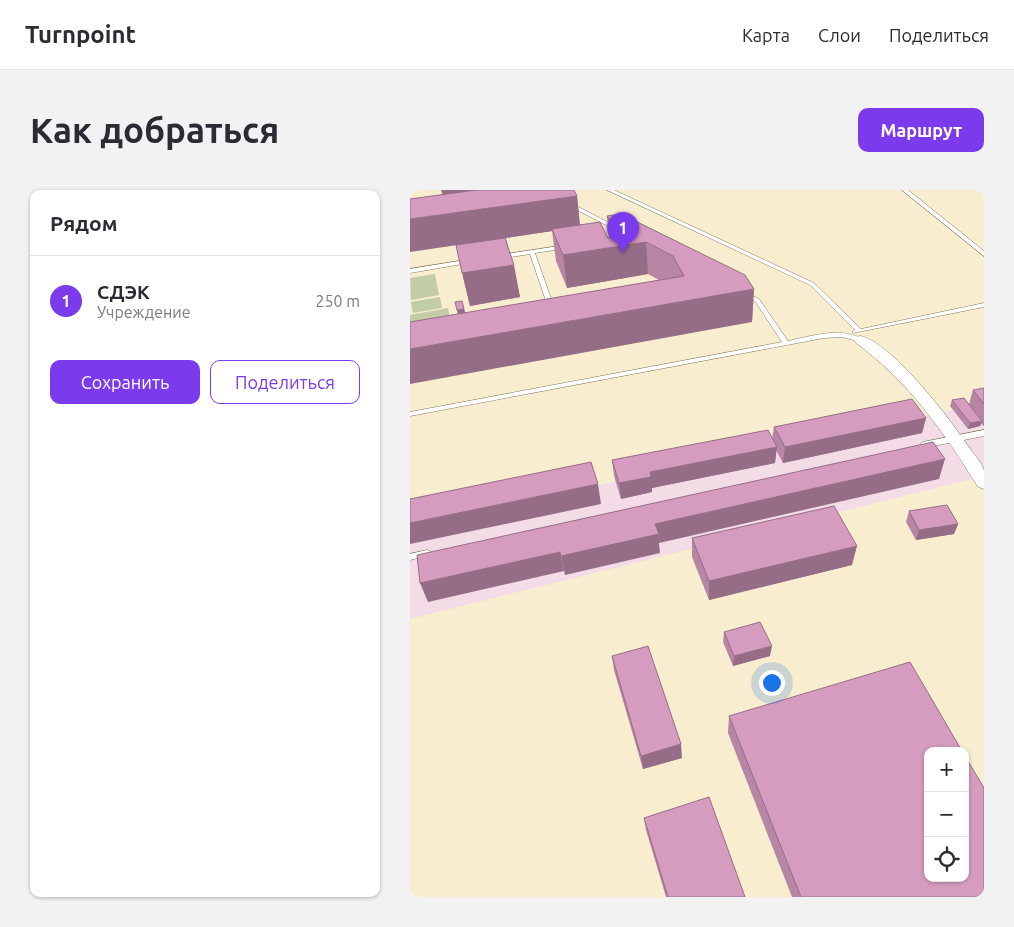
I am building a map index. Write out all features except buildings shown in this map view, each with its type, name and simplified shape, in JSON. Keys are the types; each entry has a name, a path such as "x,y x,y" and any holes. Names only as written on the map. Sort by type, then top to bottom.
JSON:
{"street":[{"path":"860,336 925,399 956,438 984,483"}],"lane":[{"path":"610,190 812,284 860,336"},
{"path":"905,190 984,254"},
{"path":"558,198 624,232"},
{"path":"494,258 578,245"},
{"path":"532,252 555,317 545,318"},
{"path":"410,271 476,261"},
{"path":"735,289 757,300 786,343"},
{"path":"410,414 824,336 860,336 984,305"},
{"path":"917,447 984,433"},
{"path":"410,557 439,551"}],"shaded area":[{"path":"984,403 984,476 410,619 410,525"}],"green space":[{"path":"435,274 439,295 411,300 410,278"},
{"path":"440,297 442,308 413,313 411,302"},
{"path":"448,308 452,328 410,336 410,315"}],"place":[{"name":"СДЭК","path":"623,253"}]}
